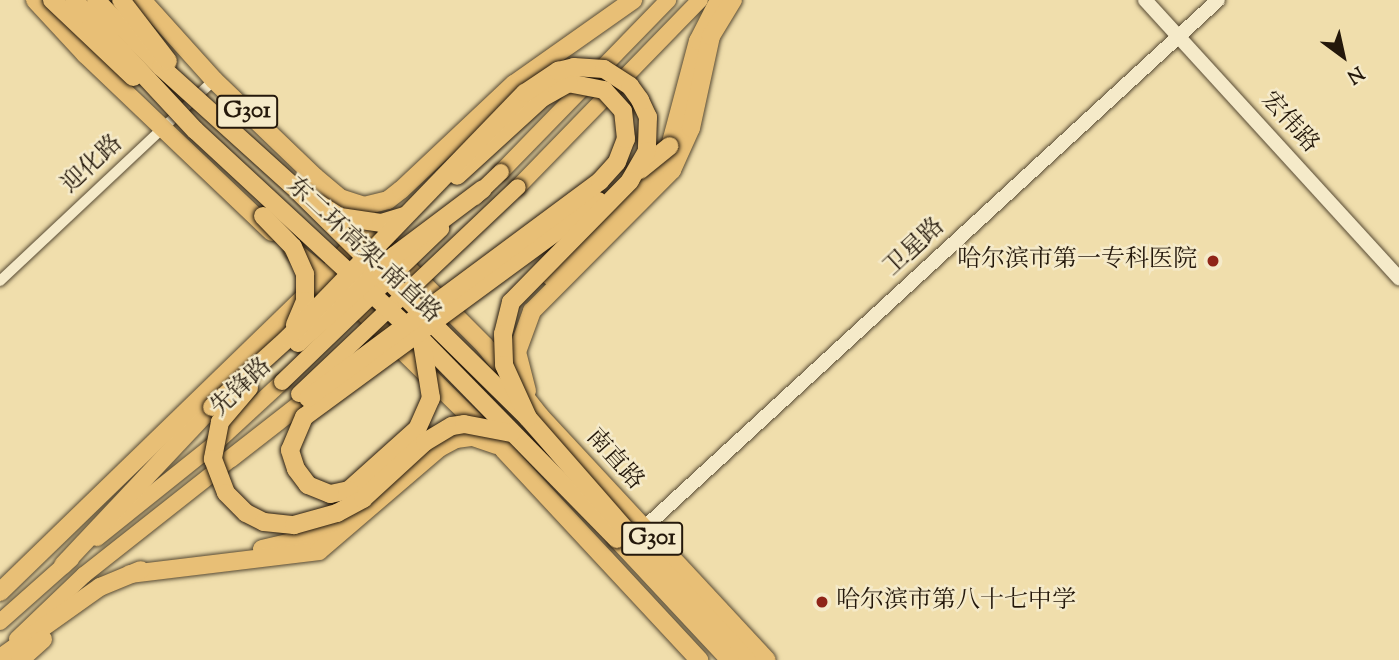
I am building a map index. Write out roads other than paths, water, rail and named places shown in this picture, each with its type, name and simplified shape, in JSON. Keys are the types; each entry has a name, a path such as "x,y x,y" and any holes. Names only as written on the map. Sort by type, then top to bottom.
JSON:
{"highway":[{"path":"35,0 169,133 293,247 305,274 304,301 288,338"},
{"path":"52,0 87,37 195,130"},
{"name":"东二环高架-南直路","path":"74,0 195,130 421,339 508,441 560,486 629,533"},
{"name":"东二环高架-南直路","path":"96,0 208,111 298,191 534,417 629,533"},
{"path":"121,0 208,111"},
{"name":"G301","path":"142,0 214,80 315,177 340,198 365,206"},
{"path":"534,417 485,346 367,227 365,206 388,200 514,84 633,0"},
{"path":"503,334 536,291 653,172 670,146 698,41 719,0"},
{"path":"534,417 519,367 522,329 532,310 672,170 691,128 711,36 733,0"},
{"path":"63,565 212,407 288,338 525,93 558,71 574,67 604,69 630,86 640,100 648,117 647,151 630,181 521,286 511,302 503,334 504,365 534,417"},
{"path":"230,459 304,396 600,181 618,162 626,123 623,111 604,90 569,83 542,98 411,214 364,223 340,217 298,191"},
{"path":"421,339 431,398 417,429 349,490 330,494 308,485 296,470 290,450 304,416 670,146"},
{"path":"363,499 294,525 264,522 246,513 219,482 213,459 220,422 233,403 394,256 483,189"},
{"path":"265,222 290,257 298,282 297,296 282,319"},
{"name":"G301","path":"265,222 508,441 699,660"},
{"path":"0,592 326,276 367,227"},
{"name":"南直路","path":"534,417 629,533 765,660"},
{"path":"0,657 100,587 130,574 198,555 302,542 336,524 442,431 464,424 508,441"},
{"path":"130,574 318,551 456,439 508,441"},
{"path":"573,467 608,494 765,660"},
{"path":"560,486 608,549 710,660"},
{"path":"629,533 730,660"},
{"path":"629,533 747,660"},
{"path":"20,660 100,587"}],"main road":[{"name":"先锋路","path":"0,622 63,565 217,442 282,382 501,172 668,0"},
{"path":"304,396 518,187 701,0"},
{"name":"先锋路","path":"0,657 84,575 230,459"}],"street":[{"name":"宏伟路","path":"1145,0 1399,278"},
{"name":"卫星路","path":"629,533 1218,0"},
{"name":"迎化路","path":"0,281 169,133 214,80"},
{"path":"508,441 534,417"}],"place":[{"name":"哈尔滨市第一专科医院","path":"1213,261"},
{"name":"哈尔滨市第八十七中学","path":"822,602"}]}
